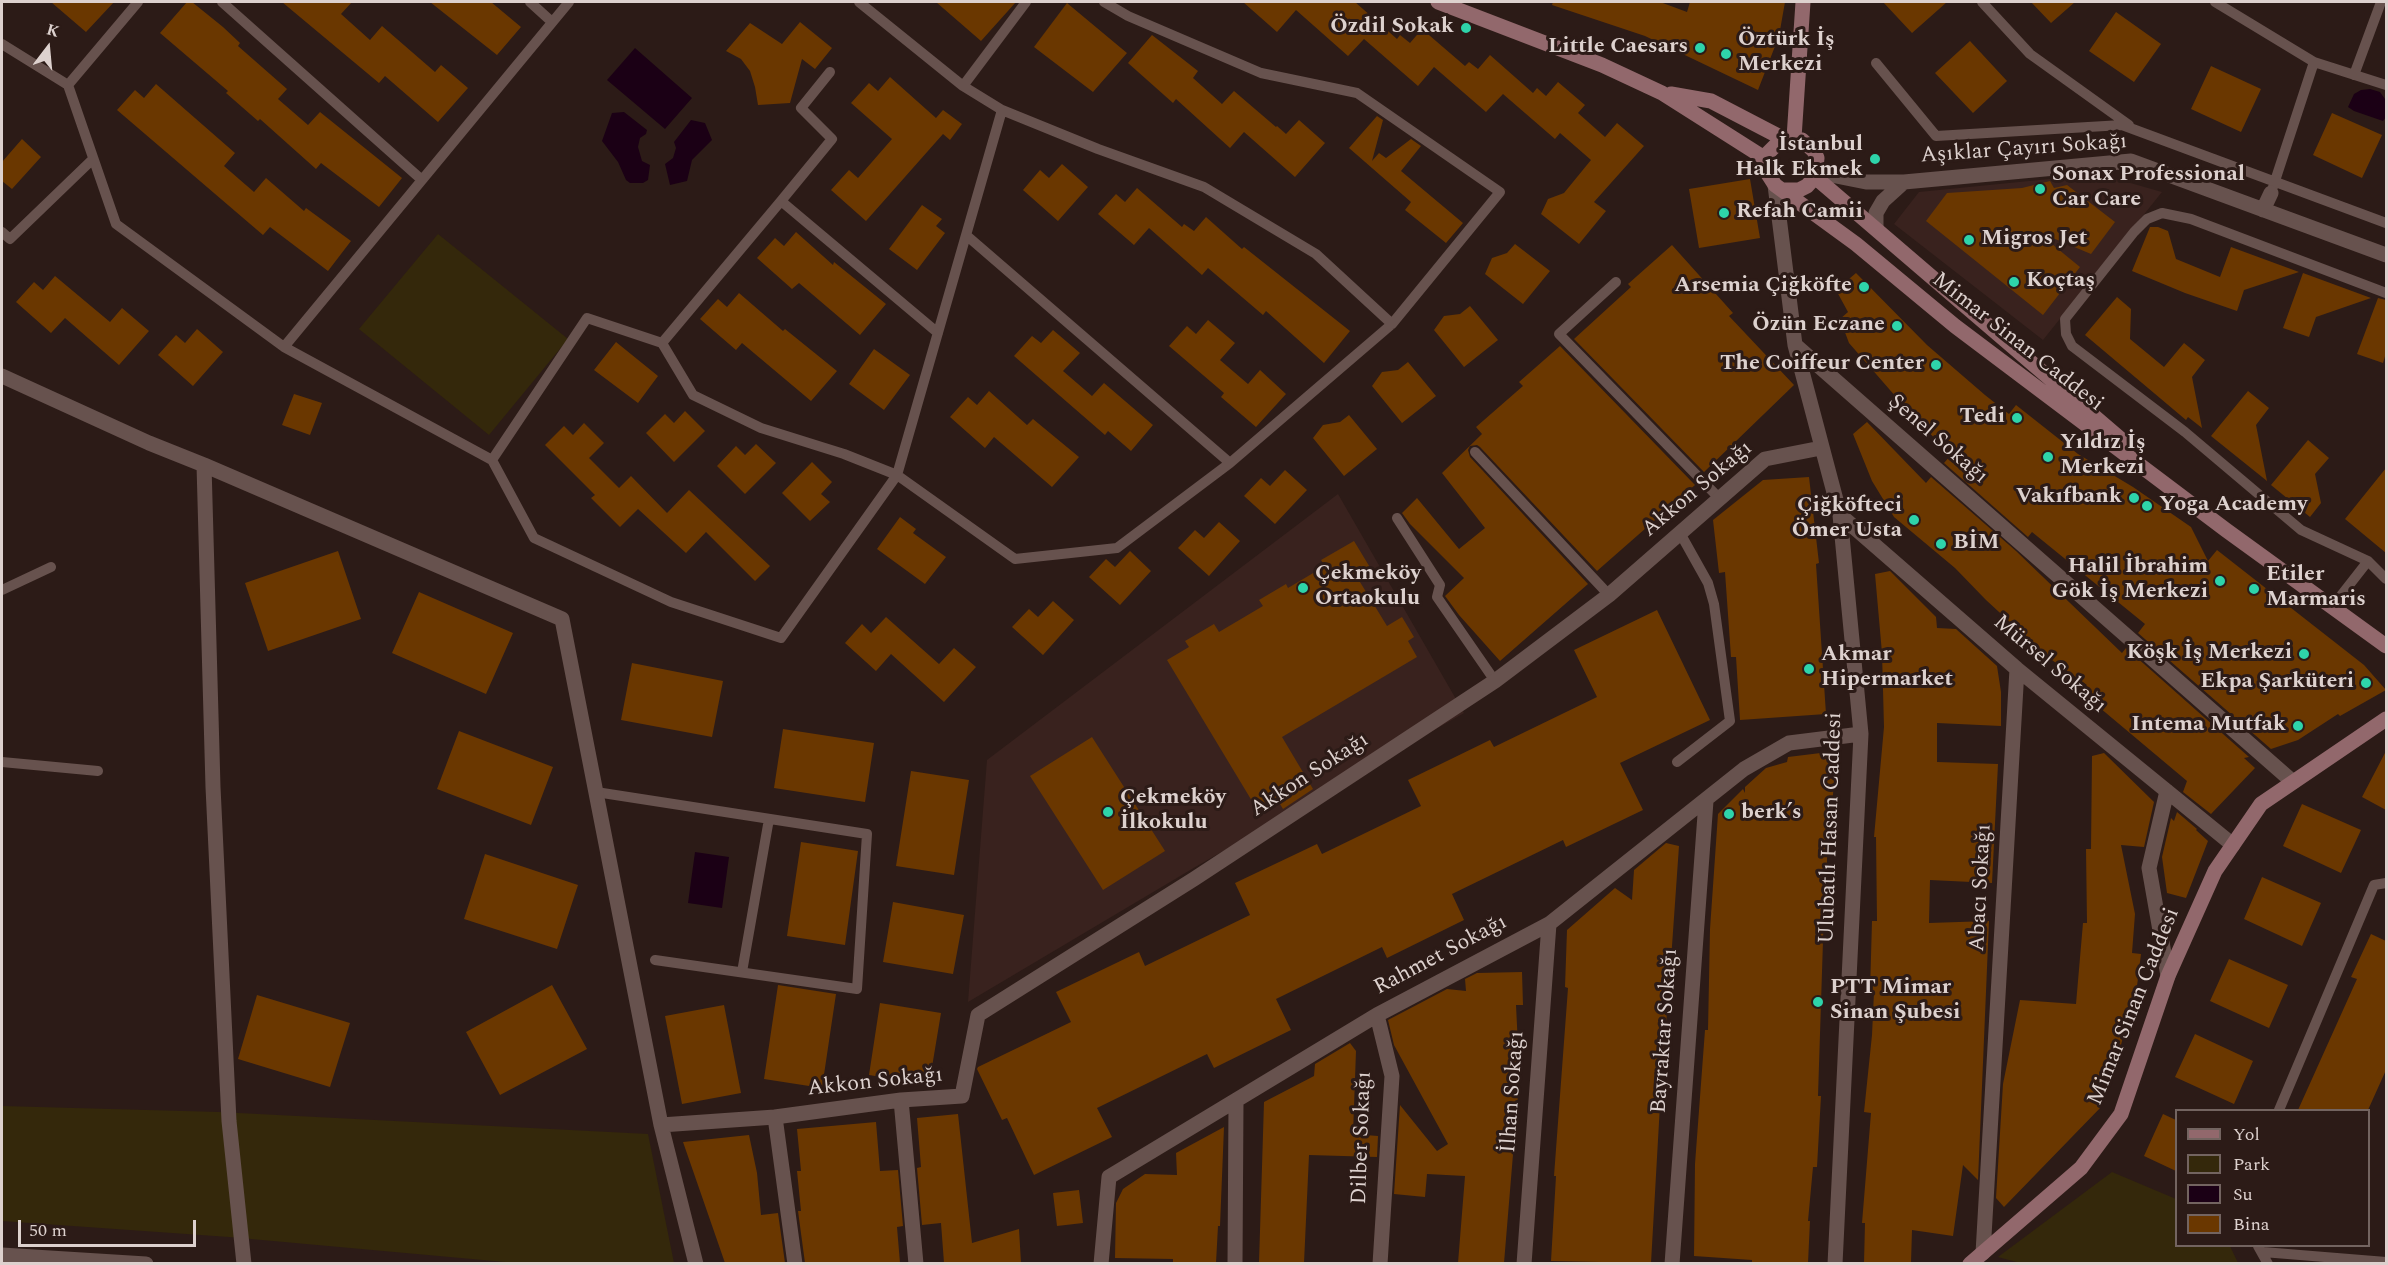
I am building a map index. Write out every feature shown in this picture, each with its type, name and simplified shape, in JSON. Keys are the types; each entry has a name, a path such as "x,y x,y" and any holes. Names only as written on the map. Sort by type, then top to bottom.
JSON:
{"main road":[{"path":"1438,2 1602,64 1662,93 1766,159"},
{"path":"1789,139 1803,2"},
{"path":"1662,93 1711,101 1789,139 1802,140 1814,151 1817,158 1816,175 1807,186 1799,190 1779,187 1766,171 1766,159 1771,148 1789,139"},
{"name":"Mimar Sinan Caddesi","path":"1816,175 2226,531"},
{"name":"Mimar Sinan Caddesi","path":"1779,187 1856,244 1955,326 2226,531 2386,646"},
{"name":"Mimar Sinan Caddesi","path":"1970,1263 2081,1168 2121,1114 2168,976 2215,872 2261,804 2386,719"}],"street":[{"name":"Aşıklar Çayırı Sokağı","path":"1816,175 1866,182 1904,182 2131,160 2386,255"},
{"path":"1876,228 1876,213 1883,201 1904,182"},
{"name":"Ulubatlı Hasan Caddesi","path":"1779,187 1795,345 1840,515 1861,734 1835,1263"},
{"path":"2264,210 2273,188"},
{"name":"Şenel Sokağı","path":"1795,345 2293,782"},
{"path":"2,376 149,443 562,619 661,1125 696,1263"},
{"name":"Akkon Sokağı","path":"661,1125 775,1116 901,1100 962,1096 978,1015 1194,879 1495,681 1609,595 1765,459 1821,448"},
{"path":"204,465 213,787 229,1121 244,1263"},
{"name":"Mürsel Sokağı","path":"1840,515 2017,669 2233,845"},
{"name":"Abacı Sokağı","path":"1983,1253 2017,669"},
{"name":"Rahmet Sokağı","path":"1101,1263 1109,1177 1377,1015 1549,924 1744,769 1789,743 1861,734"},
{"path":"2167,791 2149,868 2168,976"},
{"name":"Bayraktar Sokağı","path":"1672,1263 1706,801"},
{"name":"İlhan Sokağı","path":"1524,1263 1549,924"},
{"name":"Dilber Sokağı","path":"1377,1015 1392,1076 1380,1263"},
{"path":"901,1100 916,1263"},
{"path":"1235,1263 1236,1102"},
{"path":"775,1116 795,1263"},
{"path":"2,1255 146,1263"}],"lane":[{"path":"68,85 138,2"},
{"path":"222,2 422,180"},
{"path":"530,2 552,22"},
{"path":"284,347 569,2"},
{"path":"859,2 963,86 1002,110 1098,149 1204,187 1316,254 1392,324"},
{"path":"963,86 1026,2"},
{"path":"492,460 587,318 662,343 693,395 761,428 844,454 897,475 1015,559 1117,548 1230,464 1392,324 1500,192 1357,93 1261,73 1128,16 1104,2"},
{"path":"1982,2 2030,54 2137,130"},
{"path":"2215,2 2314,62 2386,85"},
{"path":"2354,75 2381,2"},
{"path":"2,44 68,85 116,224 284,347 492,460 534,538 671,602 781,638 897,475 1002,110"},
{"path":"2273,188 2314,62"},
{"path":"1876,63 1936,136 2122,125 2273,188 2386,223"},
{"path":"662,343 832,139 801,108 830,72"},
{"path":"2,232 10,239 93,159"},
{"path":"781,201 938,333"},
{"path":"2386,292 2191,219 2162,213 2147,219 2134,232 2065,319 2066,334 2072,346 2185,432 2301,530 2368,561 2386,579"},
{"path":"966,235 1230,464"},
{"path":"1616,282 1559,334 1720,499"},
{"path":"1475,452 1609,595"},
{"path":"1397,518 1440,585 1437,597 1495,681"},
{"path":"1677,762 1730,721 1708,583 1680,533"},
{"path":"2332,607 2368,561"},
{"path":"2,590 51,567"},
{"path":"2,762 98,771"},
{"path":"596,792 867,834 857,989 655,960"},
{"path":"742,972 769,819"},
{"path":"2279,1109 2374,885 2386,883"},
{"path":"2261,1249 2386,1262"},
{"path":"2261,1249 2268,1263"}],"shaded area":[{"path":"2099,174 2162,192 2043,340 1894,224 1919,192"},
{"name":"Çekmeköy Ortaokulu","path":"1338,494 1464,713 1197,866 968,1002 987,760"}],"green space":[{"path":"438,234 568,339 489,435 359,329"},
{"path":"2,1106 219,1112 648,1134 674,1263 516,1263 229,1237 2,1221"},
{"path":"2112,1172 2175,1199 2175,1247 2230,1247 2238,1263 2024,1264 1998,1257"}],"water":[{"path":"635,48 692,98 665,129 607,80"},
{"path":"2370,89 2380,92 2385,99 2386,117 2383,121 2348,107 2354,94"},
{"path":"624,112 647,130 646,134 640,138 638,147 642,161 650,165 648,180 643,183 630,183 626,180 618,162 602,141 612,113"},
{"path":"691,120 705,123 712,140 692,160 687,181 670,185 665,164 673,158 676,148 674,142"},
{"path":"695,852 729,857 722,908 688,903"}],"building":[{"path":"51,2 114,2 86,32"},
{"path":"187,2 192,2 223,27 240,43 238,46 287,89 278,99 308,125 320,112 402,178 379,207 321,163 316,169 260,119 258,121 226,93 228,91 160,33"},
{"path":"282,2 352,2 341,14 370,40 382,26 435,72 441,65 468,88 438,122 385,76 379,83"},
{"path":"430,2 491,2 521,27 497,55"},
{"path":"936,2 1016,2 981,41"},
{"path":"1243,2 1355,2 1397,39 1400,35 1410,43 1422,29 1465,66 1469,62 1478,69 1490,55 1533,93 1537,88 1546,96 1558,82 1585,105 1578,113 1605,137 1617,123 1644,146 1594,202 1606,211 1579,244 1541,214 1548,199 1564,193 1591,160 1560,133 1555,139 1503,94 1486,112 1434,67 1418,86 1364,39 1348,56 1296,10 1277,32"},
{"name":"Öztürk İş Merkezi","path":"1553,2 1660,2 1687,12 1690,2 1785,2 1779,36 1758,90 1645,36 1552,5"},
{"path":"1883,2 1947,2 1912,33"},
{"path":"2031,2 2075,2 2051,23"},
{"path":"1067,3 1127,53 1093,92 1034,47"},
{"path":"2116,12 2161,44 2134,82 2089,51"},
{"path":"800,22 832,48 815,69 802,59 790,103 758,105 750,71 741,59 726,51 750,23 782,44"},
{"path":"1152,35 1198,71 1193,78 1222,104 1234,91 1286,134 1299,120 1325,143 1295,177 1244,132 1230,148 1176,99 1173,103 1128,63"},
{"path":"1970,41 2007,81 1973,113 1935,73"},
{"path":"2211,66 2261,89 2241,132 2191,109"},
{"path":"890,77 936,118 943,110 962,124 950,140 943,134 866,221 831,190 849,170 858,178 892,139 851,103 869,83 878,91"},
{"path":"156,84 235,153 224,166 254,192 266,178 304,211 306,208 351,241 328,271 270,227 263,235 117,110 135,90 144,98"},
{"path":"2332,113 2382,135 2362,178 2313,155"},
{"path":"1377,116 1383,120 1372,161 1379,153 1386,158 1411,139 1421,146 1401,171 1463,223 1446,243 1405,210 1411,202 1349,148"},
{"path":"22,139 41,157 12,189 2,181 2,162"},
{"path":"1062,164 1088,187 1058,221 1023,190 1040,170 1049,178"},
{"name":"Refah Camii","path":"1750,179 1760,238 1699,248 1689,189"},
{"path":"2050,181 2054,188 2067,185 2115,222 2091,254 2036,231 2080,267 2043,315 1926,221 1947,193 2022,188"},
{"path":"1137,188 1182,227 1184,224 1194,231 1206,217 1242,249 1244,247 1350,331 1324,363 1266,311 1263,315 1208,268 1202,275 1149,228 1134,245 1098,214 1116,194 1125,202"},
{"path":"922,205 942,219 936,226 945,233 917,270 889,249"},
{"path":"2150,227 2168,231 2176,259 2220,277 2231,247 2299,272 2244,290 2237,311 2132,271"},
{"path":"796,232 833,265 834,262 886,304 860,335 799,283 792,289 757,258 775,238 784,246"},
{"path":"1515,244 1550,271 1523,304 1485,274 1492,258 1507,253"},
{"path":"1672,245 1733,313 1729,316 1794,385 1704,472 1574,339 1631,287 1628,284"},
{"path":"1856,273 1927,345 2009,414 2016,405 2078,454 2133,487 2191,527 2208,561 2217,550 2364,665 2386,690 2340,716 2338,714 2298,740 2271,749 2138,633 2145,624 2032,532 2028,537 1944,463 1951,455 1910,413 1849,343 1840,319 1848,312 1836,290"},
{"path":"2303,273 2371,298 2316,317 2309,337 2283,328"},
{"path":"55,276 110,322 122,308 149,331 119,365 65,318 51,333 16,302 34,282 43,290"},
{"path":"739,293 783,331 785,329 837,371 811,401 742,343 736,350 700,319 718,299 727,307"},
{"path":"2117,297 2131,309 2130,339 2164,367 2184,343 2205,360 2192,377 2202,428 2188,417 2186,420 2085,335"},
{"path":"2378,298 2386,300 2386,353 2383,363 2357,354"},
{"path":"1470,306 1498,340 1464,367 1434,330 1444,316 1460,314"},
{"path":"1208,320 1235,343 1220,360 1248,384 1260,370 1286,394 1256,427 1221,397 1224,393 1169,346 1187,326 1196,334"},
{"path":"197,329 223,352 193,386 158,355 176,335 185,343"},
{"path":"1053,330 1080,353 1063,371 1092,396 1104,383 1153,425 1131,451 1108,431 1105,435 1014,356 1032,336 1041,343"},
{"path":"616,342 658,376 638,403 594,370"},
{"path":"1560,346 1695,485 1597,571 1480,447 1470,446 1468,450 1470,457 1588,584 1500,661 1445,596 1464,578 1410,524 1402,513 1417,498 1459,549 1485,528 1442,473 1482,434 1476,427 1523,386 1519,382"},
{"path":"874,349 910,375 884,410 849,384"},
{"path":"1408,362 1436,396 1402,423 1372,386 1382,372 1398,370"},
{"path":"989,391 1027,425 1033,419 1079,457 1052,487 994,437 985,448 950,417 968,397 977,405"},
{"path":"2248,391 2269,408 2256,425 2267,481 2211,436"},
{"path":"294,394 322,403 310,435 282,425"},
{"path":"685,411 705,431 674,462 646,433 665,414 674,423"},
{"path":"1349,415 1377,449 1344,476 1313,438 1323,425 1340,422"},
{"path":"1867,422 1926,483 1931,477 2016,551 2122,653 2126,648 2249,757 2244,758 2255,768 2211,814 2183,792 2187,781 2081,692 2087,685 2049,658 1955,568 1894,517 1872,481 1853,434"},
{"path":"584,423 604,443 589,458 619,488 631,476 667,513 689,490 770,566 755,581 706,532 686,553 638,509 620,527 591,498 595,495 545,445 564,426 573,435"},
{"path":"2308,440 2329,458 2315,474 2321,503 2310,517 2271,485"},
{"path":"756,444 776,463 745,494 717,466 736,446 745,455"},
{"path":"812,462 832,482 821,494 830,502 810,521 782,493"},
{"path":"2386,468 2386,553 2345,519"},
{"path":"1285,470 1307,490 1275,524 1244,496 1261,478 1270,486"},
{"path":"1809,477 1819,563 1816,564 1826,714 1740,720 1736,657 1731,657 1725,572 1719,573 1713,520 1763,480"},
{"path":"900,517 916,529 913,533 946,557 925,584 877,549"},
{"path":"1219,522 1240,541 1209,576 1178,548 1195,530 1204,538"},
{"path":"1354,541 1374,574 1360,582 1387,626 1402,617 1414,637 1408,641 1417,657 1282,737 1313,789 1283,809 1277,799 1258,811 1167,660 1189,647 1185,641 1214,624 1219,632 1263,606 1259,600 1286,584 1288,588 1325,566 1321,560"},
{"path":"338,551 361,619 268,651 245,583"},
{"path":"1130,551 1151,571 1120,605 1089,577 1106,559 1115,567"},
{"path":"1890,571 1936,617 1937,628 1956,629 1997,666 2001,692 2001,726 1937,723 1937,762 1998,764 1992,883 1930,880 1929,923 1989,921 1978,1180 1963,1165 1953,1236 1912,1230 1911,1263 1864,1263 1865,1223 1862,1223 1871,1113 1864,1112 1874,992 1870,992 1872,921 1877,921 1876,837 1874,837 1884,727 1882,653 1875,574"},
{"path":"419,592 513,633 486,694 392,653"},
{"path":"1053,601 1074,620 1043,655 1012,627 1029,609 1038,617"},
{"path":"1657,610 1710,720 1620,763 1643,810 1566,847 1563,840 1452,894 1464,920 1387,958 1382,947 1276,999 1291,1030 1214,1068 1207,1054 1097,1108 1112,1137 1034,1175 1007,1118 1002,1120 977,1069 1071,1022 1056,992 1139,952 1145,966 1250,915 1235,883 1317,844 1322,854 1421,806 1408,780 1490,740 1494,747 1597,697 1574,650"},
{"path":"886,617 939,664 954,648 976,667 944,702 891,654 876,671 845,643 862,624 871,633"},
{"path":"632,663 723,681 712,737 621,720"},
{"path":"783,729 874,743 865,802 774,788"},
{"path":"459,731 553,767 531,825 437,789"},
{"path":"1092,737 1165,851 1103,890 1030,776"},
{"path":"1837,751 1827,859 1826,910 1824,910 1818,1096 1821,1096 1817,1167 1813,1167 1808,1221 1810,1221 1808,1263 1752,1263 1752,1260 1694,1256 1695,1164 1705,1030 1708,1030 1710,929 1718,814 1743,789 1745,793 1745,787 1766,768 1787,762 1788,757"},
{"path":"2386,751 2386,810 2362,797"},
{"path":"2104,753 2154,802 2144,847 2121,845 2135,914 2132,953 2141,954 2135,1002 2132,1002 2121,1045 2105,1079 2102,1106 2004,1207 1996,1198 2003,1084 2020,1000 2076,1004 2083,923 2087,923 2086,849 2091,849 2092,756"},
{"path":"911,771 969,780 954,875 896,866"},
{"path":"2302,804 2361,830 2341,873 2283,846"},
{"path":"2177,812 2208,841 2186,898 2167,893 2162,857 2171,818 2174,821"},
{"path":"801,842 858,851 845,945 787,936"},
{"path":"1666,843 1679,846 1663,1052 1651,1263 1551,1261 1556,1176 1554,1176 1568,988 1565,987 1567,930 1615,888 1632,900 1634,870"},
{"path":"485,854 578,885 557,949 464,919"},
{"path":"2262,877 2321,903 2302,946 2244,919"},
{"path":"893,902 964,915 953,974 883,962"},
{"path":"2371,934 2386,941 2386,1070 2368,1109 2298,1109 2357,979 2351,977"},
{"path":"2229,959 2288,985 2269,1028 2210,1001"},
{"path":"1522,972 1523,1005 1516,1005 1518,1046 1522,1046 1504,1263 1458,1263 1465,1176 1427,1174 1425,1197 1394,1194 1400,1105 1437,1151 1448,1144 1394,1045 1388,1020 1447,989 1466,991 1465,979 1477,973"},
{"path":"552,985 587,1049 500,1095 466,1032"},
{"path":"778,985 836,994 822,1088 764,1079"},
{"path":"257,995 350,1023 330,1087 238,1059"},
{"path":"880,1003 941,1013 929,1085 869,1075"},
{"path":"724,1005 741,1093 682,1104 665,1016"},
{"path":"2195,1034 2253,1061 2234,1104 2175,1077"},
{"path":"1350,1043 1356,1051 1353,1134 1378,1136 1377,1157 1309,1155 1304,1263 1259,1263 1264,1102 1314,1076 1315,1064"},
{"path":"958,1114 972,1243 1019,1229 1021,1263 944,1263 941,1223 922,1225 917,1168 921,1167 917,1118"},
{"path":"2163,1114 2175,1120 2175,1171 2144,1156"},
{"path":"876,1122 880,1171 898,1170 903,1226 897,1227 900,1263 805,1263 798,1211 801,1211 797,1171 801,1171 797,1129"},
{"path":"1224,1127 1220,1226 1218,1226 1216,1263 1173,1263 1173,1259 1115,1258 1116,1203 1123,1189 1145,1174 1177,1175 1176,1153"},
{"path":"749,1135 757,1173 761,1215 778,1213 785,1263 725,1263 683,1142"},
{"path":"1079,1190 1083,1223 1057,1226 1053,1193"}],"place":[{"name":"Özdil Sokak","path":"1466,28"},
{"name":"Little Caesars","path":"1700,48"},
{"name":"Öztürk İş Merkezi","path":"1726,54"},
{"name":"İstanbul Halk Ekmek","path":"1875,159"},
{"name":"Sonax Professional Car Care","path":"2040,189"},
{"name":"Refah Camii","path":"1724,213"},
{"name":"Migros Jet","path":"1969,240"},
{"name":"Koçtaş","path":"2014,282"},
{"name":"Arsemia Çiğköfte","path":"1864,287"},
{"name":"Özün Eczane","path":"1897,326"},
{"name":"The Coiffeur Center","path":"1936,365"},
{"name":"Tedi","path":"2017,418"},
{"name":"Yıldız İş Merkezi","path":"2048,457"},
{"name":"Vakıfbank","path":"2134,498"},
{"name":"Yoga Academy","path":"2147,506"},
{"name":"Çiğköfteci Ömer Usta","path":"1914,520"},
{"name":"BİM","path":"1941,544"},
{"name":"Halil İbrahim Gök İş Merkezi","path":"2220,581"},
{"name":"Çekmeköy Ortaokulu","path":"1303,588"},
{"name":"Etiler Marmaris","path":"2254,589"},
{"name":"Köşk İş Merkezi","path":"2304,654"},
{"name":"Akmar Hipermarket","path":"1809,669"},
{"name":"Ekpa Şarküteri","path":"2366,683"},
{"name":"Intema Mutfak","path":"2298,726"},
{"name":"Çekmeköy İlkokulu","path":"1108,812"},
{"name":"berk’s","path":"1729,814"},
{"name":"PTT Mimar Sinan Şubesi","path":"1818,1002"}]}
